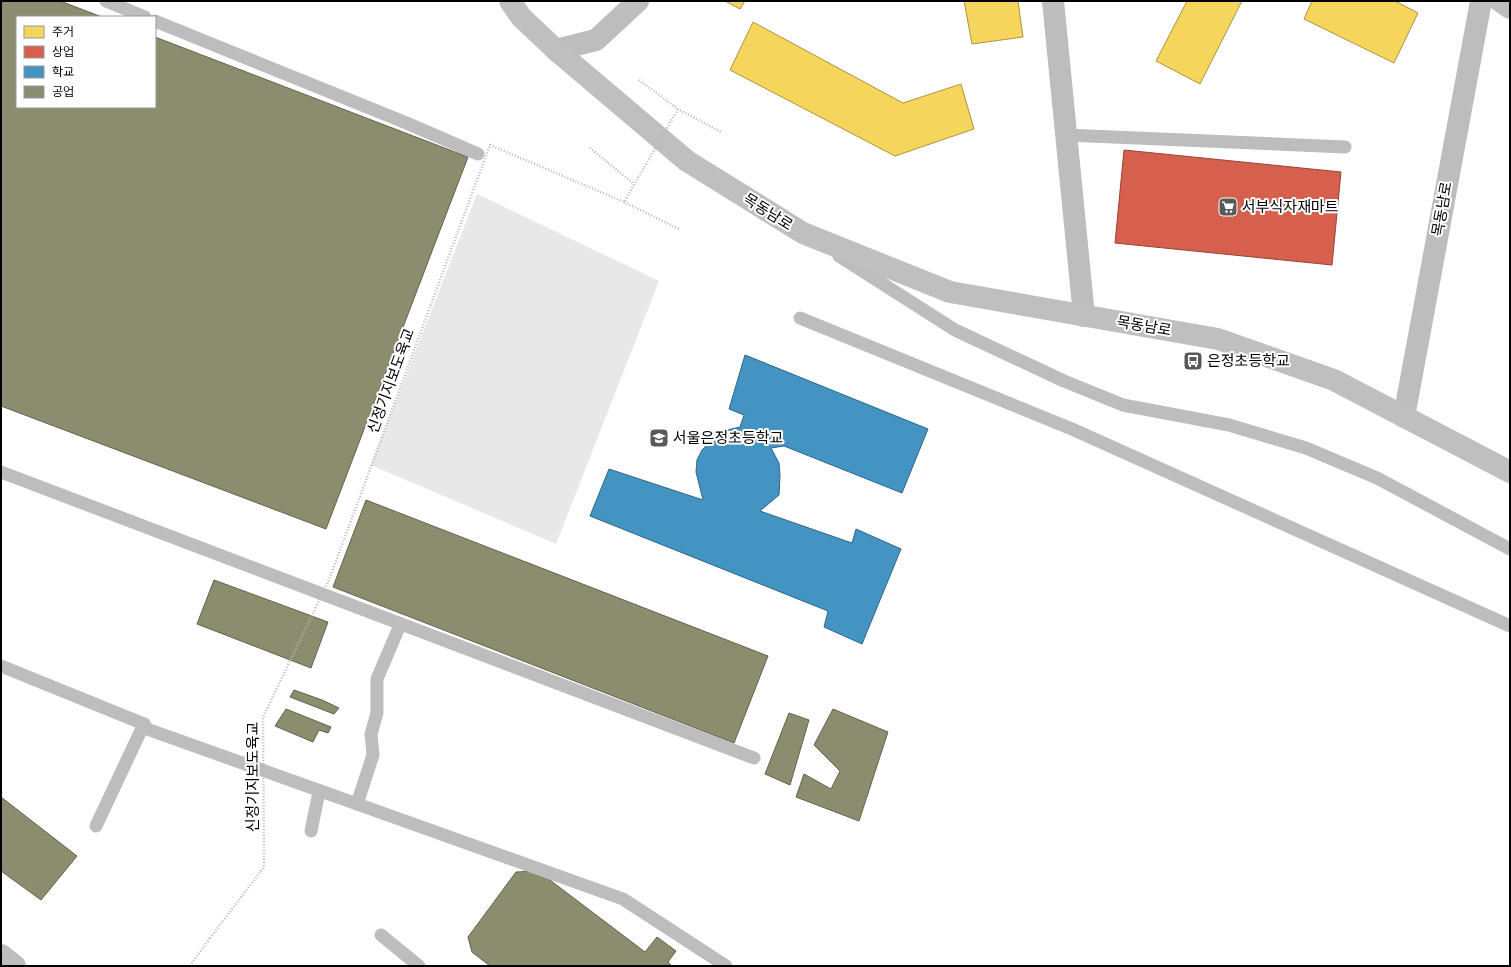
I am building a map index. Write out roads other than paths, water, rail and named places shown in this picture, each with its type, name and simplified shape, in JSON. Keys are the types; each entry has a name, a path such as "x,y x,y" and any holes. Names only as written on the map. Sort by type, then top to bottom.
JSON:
{"main road":[{"name":"목동남로","path":"510,1 521,17 556,50 687,161 803,233 950,292 1218,339 1334,380 1510,472"}],"street":[{"path":"556,50 596,40 638,1"},
{"path":"1053,1 1084,316"},
{"name":"목동남로","path":"1404,417 1481,1"},
{"path":"1500,1 1510,8"},
{"path":"1,956 15,966"}],"lane":[{"path":"106,1 143,16"},
{"path":"156,21 409,124 478,154"},
{"path":"1066,135 1345,147"},
{"path":"803,233 955,330 1064,381 1123,405 1229,425 1306,448 1377,478 1510,549"},
{"path":"800,318 1072,429 1510,626"},
{"path":"1,472 400,625 754,758"},
{"path":"357,804 373,755 371,734 377,712 377,679 400,625"},
{"path":"1,666 144,724 147,729 319,792 357,804 622,899 726,966"},
{"path":"96,826 144,724"},
{"path":"311,831 319,792"},
{"path":"381,935 419,966"}],"place":[{"name":"서부식자재마트","path":"1228,207"},
{"name":"은정초등학교","path":"1193,361"},
{"name":"서울은정초등학교","path":"659,438"}]}
